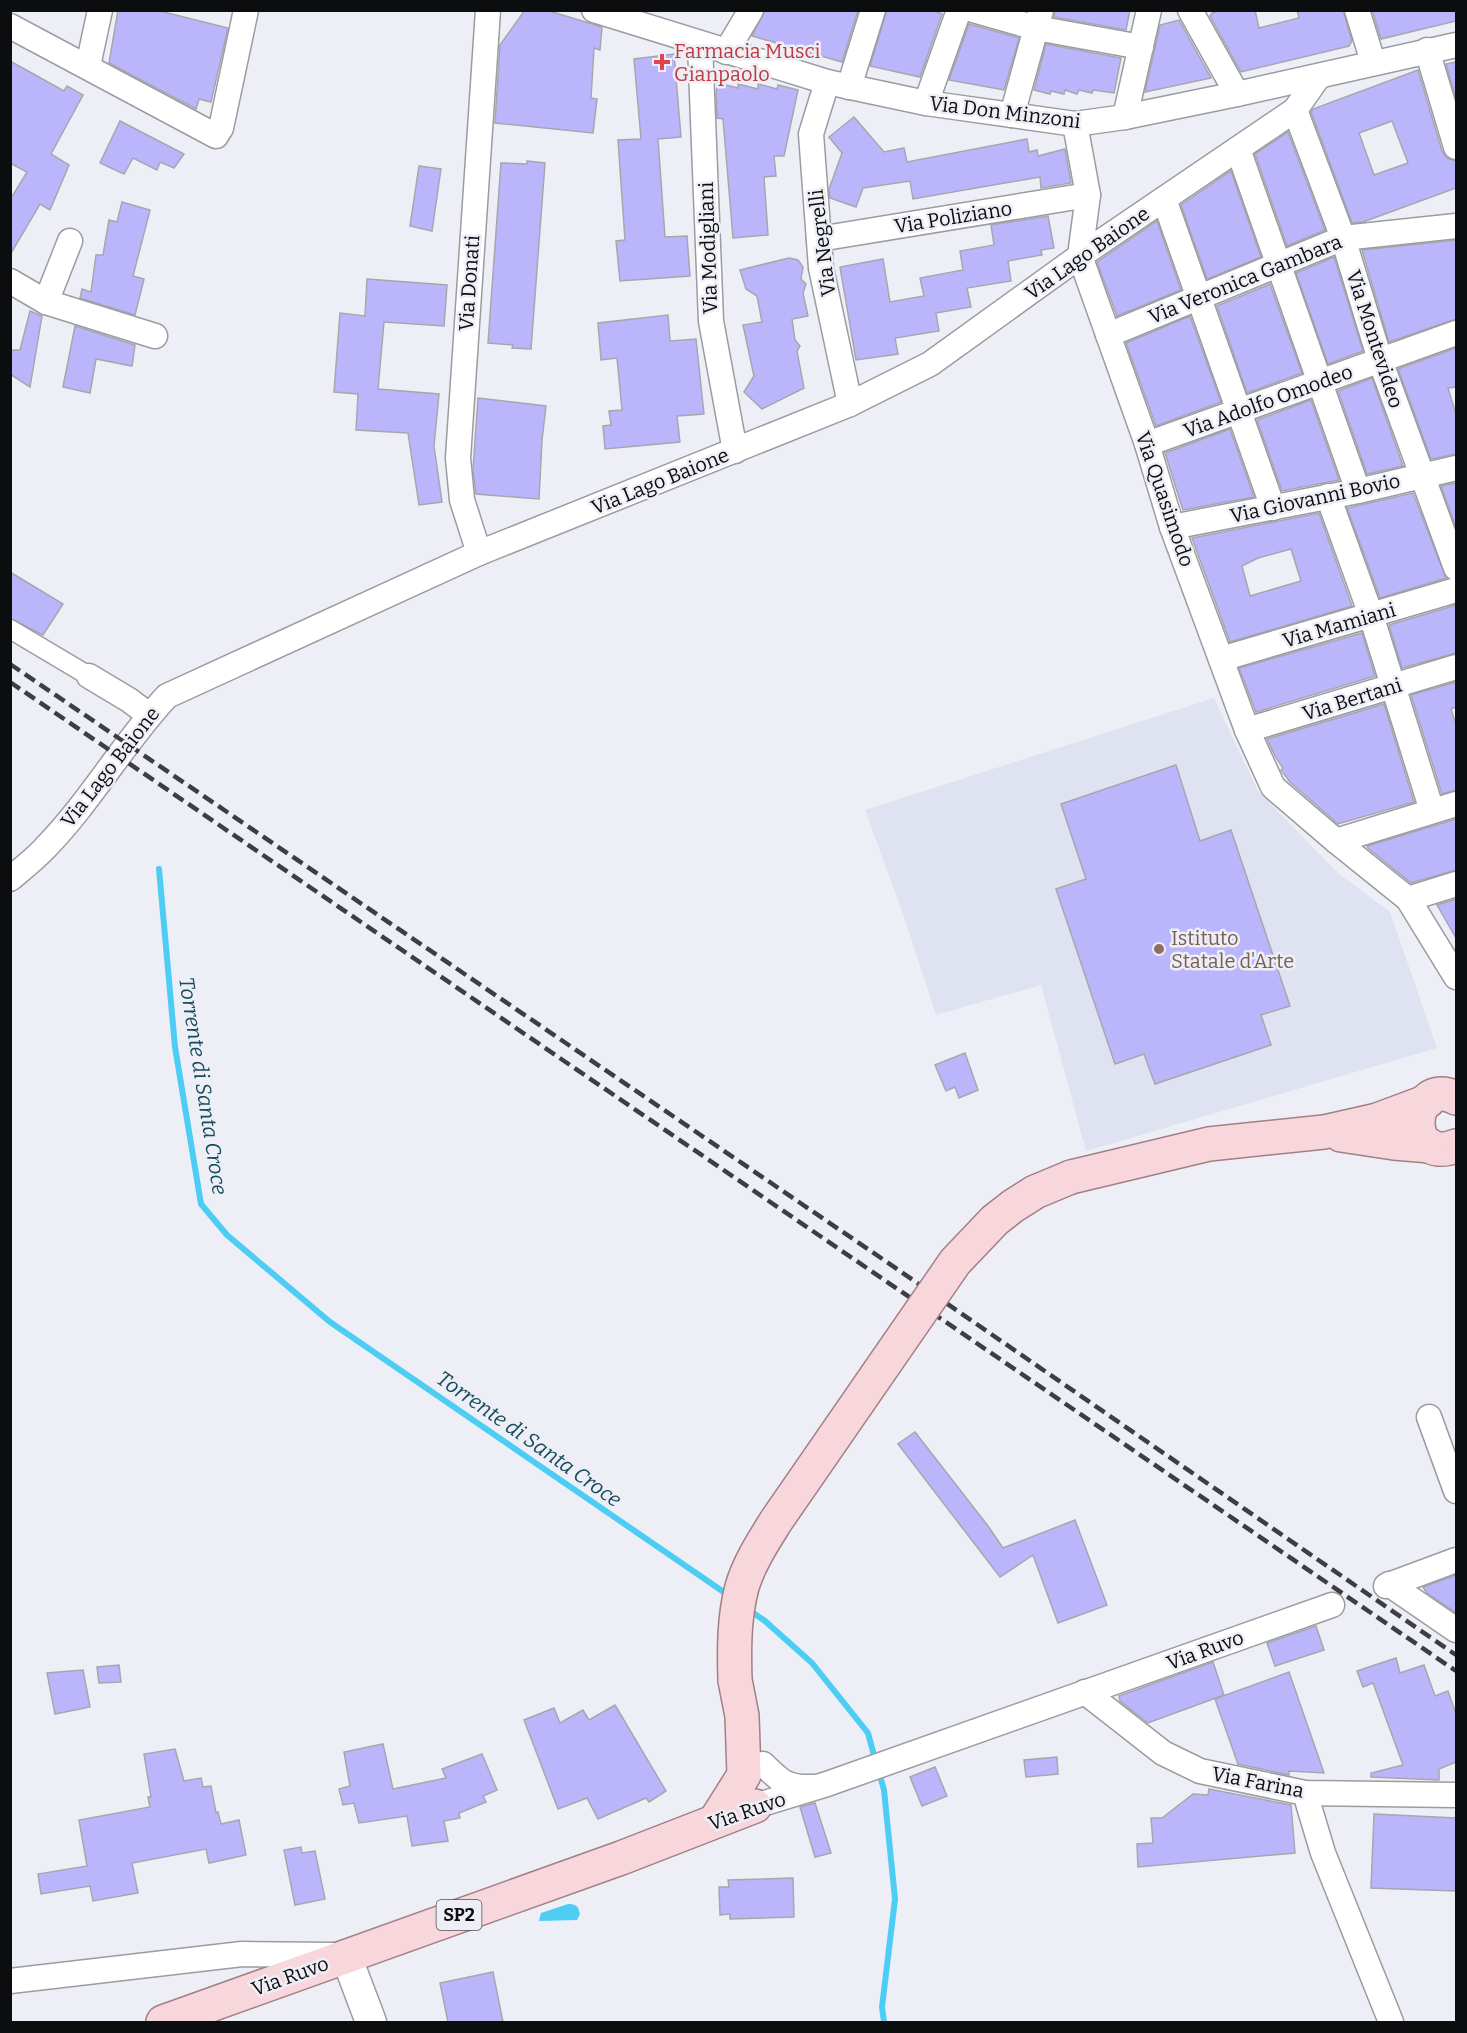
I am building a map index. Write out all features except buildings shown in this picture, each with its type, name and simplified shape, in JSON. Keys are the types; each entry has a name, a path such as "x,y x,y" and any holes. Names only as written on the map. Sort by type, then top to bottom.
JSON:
{"main road":[{"path":"755,1806 747,1790 754,1769 735,1680 734,1648 742,1586 757,1552 776,1521 955,1262 988,1226 1035,1192 1071,1178 1209,1144 1324,1132 1377,1120 1446,1096"},
{"path":"1444,1146 1423,1140 1418,1131 1417,1122 1419,1112 1446,1096"},
{"path":"1324,1132 1394,1143 1444,1146"},
{"path":"716,1821 754,1769"},
{"name":"Via Ruvo","path":"163,2022 621,1858 755,1806"}],"street":[{"path":"88,66 100,10"},
{"path":"10,26 216,136 221,128 246,10"},
{"name":"Via Donati","path":"479,553 462,500 458,458 488,10"},
{"name":"Via Don Minzoni","path":"594,10 726,52 838,84 926,103 1075,124 1125,117 1237,94 1456,45"},
{"path":"726,52 751,10"},
{"name":"Via Negrelli","path":"850,404 821,268 811,134 873,10"},
{"path":"926,103 959,10"},
{"path":"973,10 1038,19 1141,47"},
{"path":"1125,117 1149,10"},
{"path":"1190,10 1237,94"},
{"path":"1357,10 1373,62"},
{"path":"1012,115 1038,19"},
{"name":"Via Modigliani","path":"700,44 711,321 735,451"},
{"path":"1427,50 1456,147"},
{"name":"Via Lago Baione","path":"10,879 45,848 96,787 149,715 167,696 479,553 850,404 930,364 1080,256 1295,110 1319,76"},
{"name":"Via Montevideo","path":"1295,110 1343,238 1380,360 1456,568"},
{"name":"Via Quasimodo","path":"1075,124 1088,195 1080,256 1147,444 1173,527 1247,730 1273,787 1408,899 1456,975"},
{"path":"1238,149 1358,491"},
{"name":"Via Poliziano","path":"819,239 1088,195"},
{"path":"1164,199 1273,508"},
{"name":"Via Veronica Gambara","path":"1108,335 1343,238 1456,226"},
{"path":"46,302 70,241"},
{"path":"10,281 46,302 155,336"},
{"name":"Via Adolfo Omodeo","path":"1147,444 1456,333"},
{"name":"Via Giovanni Bovio","path":"1173,527 1358,491 1456,468"},
{"path":"1328,496 1371,615 1432,812"},
{"name":"Via Mamiani","path":"1221,659 1456,590"},
{"path":"10,629 129,700 149,715"},
{"name":"Via Bertani","path":"1247,730 1456,667"},
{"path":"1336,841 1456,804"},
{"path":"1408,899 1456,884"},
{"path":"1429,1417 1456,1491"},
{"path":"1456,1560 1388,1585 1456,1630"},
{"name":"Via Ruvo","path":"755,1806 823,1786 1332,1605"},
{"name":"Via Farina","path":"1085,1692 1163,1753 1200,1771 1305,1792 1456,1795"},
{"path":"754,1769 795,1788 823,1786"},
{"path":"1305,1792 1323,1853 1391,2022"},
{"path":"10,1982 242,1954 346,1956 371,2022"}],"shaded area":[{"name":"Istituto Statale d'Arte","path":"1214,698 1258,791 1338,873 1390,912 1437,1048 1086,1151 1041,985 936,1015 903,914 865,810"}],"water":[{"path":"568,1904 577,1907 580,1914 577,1920 539,1921 541,1913"}],"waterway":[{"name":"Torrente di Santa Croce","path":"159,869 175,1047 201,1204 227,1235 330,1322 731,1597"},
{"name":"Torrente di Santa Croce","path":"749,1610 765,1621 812,1663 868,1733 876,1763"},
{"name":"Torrente di Santa Croce","path":"879,1772 884,1790 895,1899 882,2007 884,2022"}],"railway":[{"path":"10,664 881,1258 1456,1655"},
{"path":"10,682 1456,1671"}],"place":[{"name":"Farmacia Musci Gianpaolo","path":"662,62"},
{"name":"Istituto Statale d'Arte","path":"1159,949"}]}
